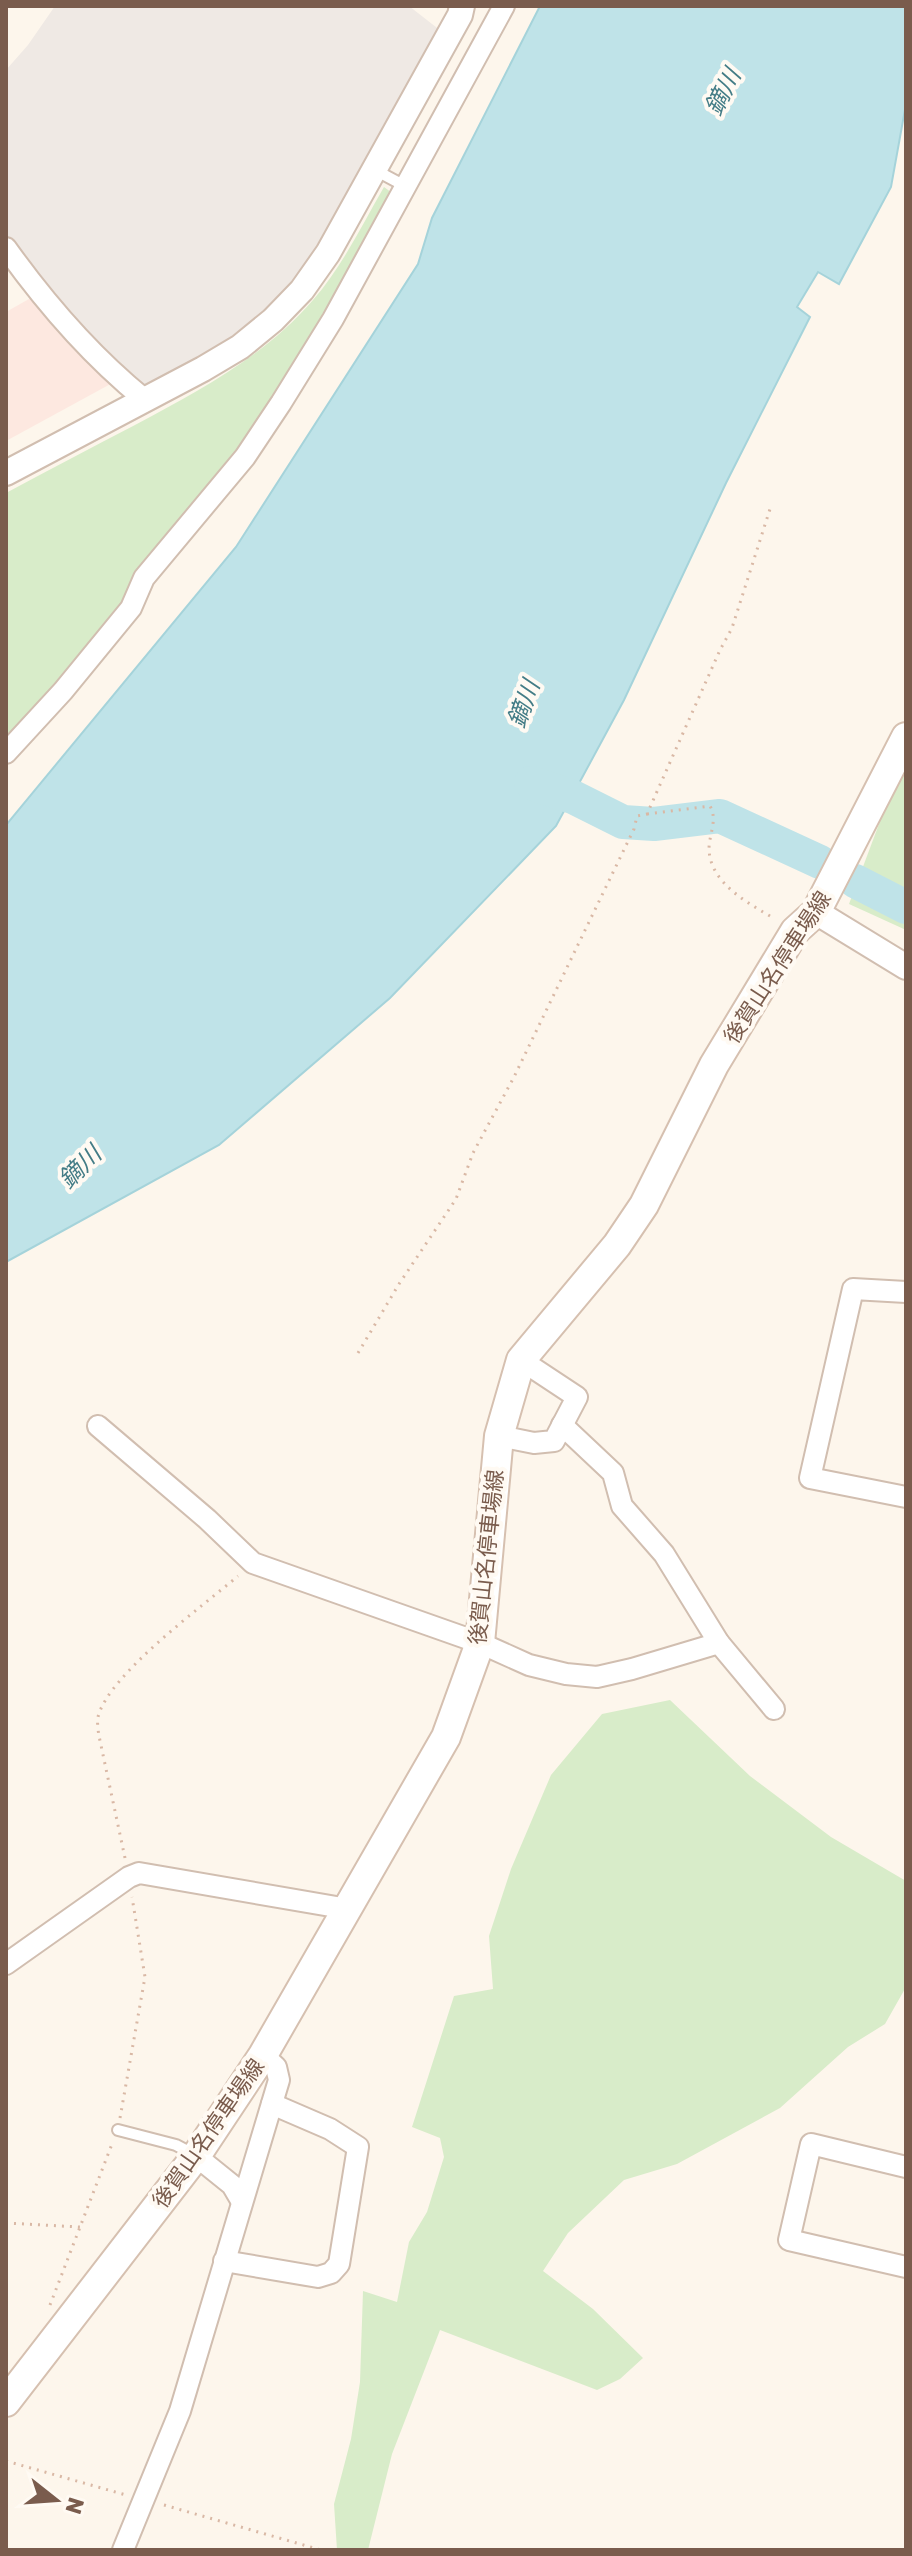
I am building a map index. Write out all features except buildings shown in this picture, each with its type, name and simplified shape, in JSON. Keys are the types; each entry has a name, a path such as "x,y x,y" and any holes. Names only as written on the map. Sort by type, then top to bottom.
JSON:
{"main road":[{"name":"後賀山名停車場線","path":"6,2402 196,2156 263,2055 446,1737 480,1643 499,1436 521,1360 617,1245 644,1205 714,1065 806,922 906,737"}],"street":[{"path":"6,473 203,369 240,347 273,320 302,290 328,253 462,6"},
{"path":"6,753 63,691 131,608 144,578 245,457 333,319 504,6"},
{"path":"6,248 72,333 108,370 144,399"},
{"path":"806,922 906,967"},
{"path":"906,1292 853,1289 810,1478 906,1497"},
{"path":"499,1436 534,1443 554,1441 577,1397 521,1360"},
{"path":"562,1425 613,1473 622,1506 664,1554 719,1643 774,1709"},
{"path":"98,1426 207,1519 253,1563 480,1643 529,1665 566,1674 597,1677 719,1643"},
{"path":"6,1964 139,1873 348,1909"},
{"path":"123,2550 180,2411 279,2080 276,2067 263,2055"},
{"path":"224,2261 318,2277 331,2273 339,2264 358,2147 330,2129 272,2104"},
{"path":"906,2167 811,2144 789,2240 906,2267"},
{"path":"196,2156 232,2185 242,2202"}],"lane":[{"path":"374,170 405,186"},
{"path":"118,2130 176,2145 196,2156"}],"path":[{"path":"647,814 732,628 770,509"},
{"path":"358,1353 399,1284 456,1199 473,1153 514,1077 634,829 637,816 710,806 714,822 709,848 720,877 753,908 806,922"},
{"path":"47,2313 118,2130 145,1977 98,1719 119,1682 141,1659 253,1563"},
{"path":"6,2223 80,2227"},
{"path":"6,2461 321,2550"}],"shaded area":[{"path":"55,6 409,6 441,31 299,278 264,314 223,345 142,390 114,369 6,243 6,70"},
{"path":"36,295 116,381 6,441 6,312"}],"green space":[{"path":"384,187 403,201 151,581 67,697 6,765 6,493 183,399 230,371 274,338 313,300 333,274"},
{"path":"906,771 906,930 849,904 885,808"},
{"path":"670,1700 750,1776 831,1837 906,1881 906,1987 885,2024 848,2047 780,2108 677,2164 624,2180 568,2233 543,2271 593,2309 643,2358 620,2379 597,2390 440,2330 392,2454 368,2550 337,2550 334,2504 351,2439 360,2382 363,2291 397,2302 409,2242 427,2212 444,2157 440,2138 412,2127 454,1996 493,1989 489,1936 511,1869 551,1775 602,1714"}],"water":[{"name":"鏑川","path":"540,6 906,6 906,104 891,187 839,284 818,272 797,307 810,317 726,483 624,700 556,826 390,998 219,1145 6,1262 6,825 236,547 418,264 432,218"}],"waterway":[{"path":"531,783 573,797 623,822 654,824 720,816 820,862"},
{"path":"855,881 906,907"}]}
